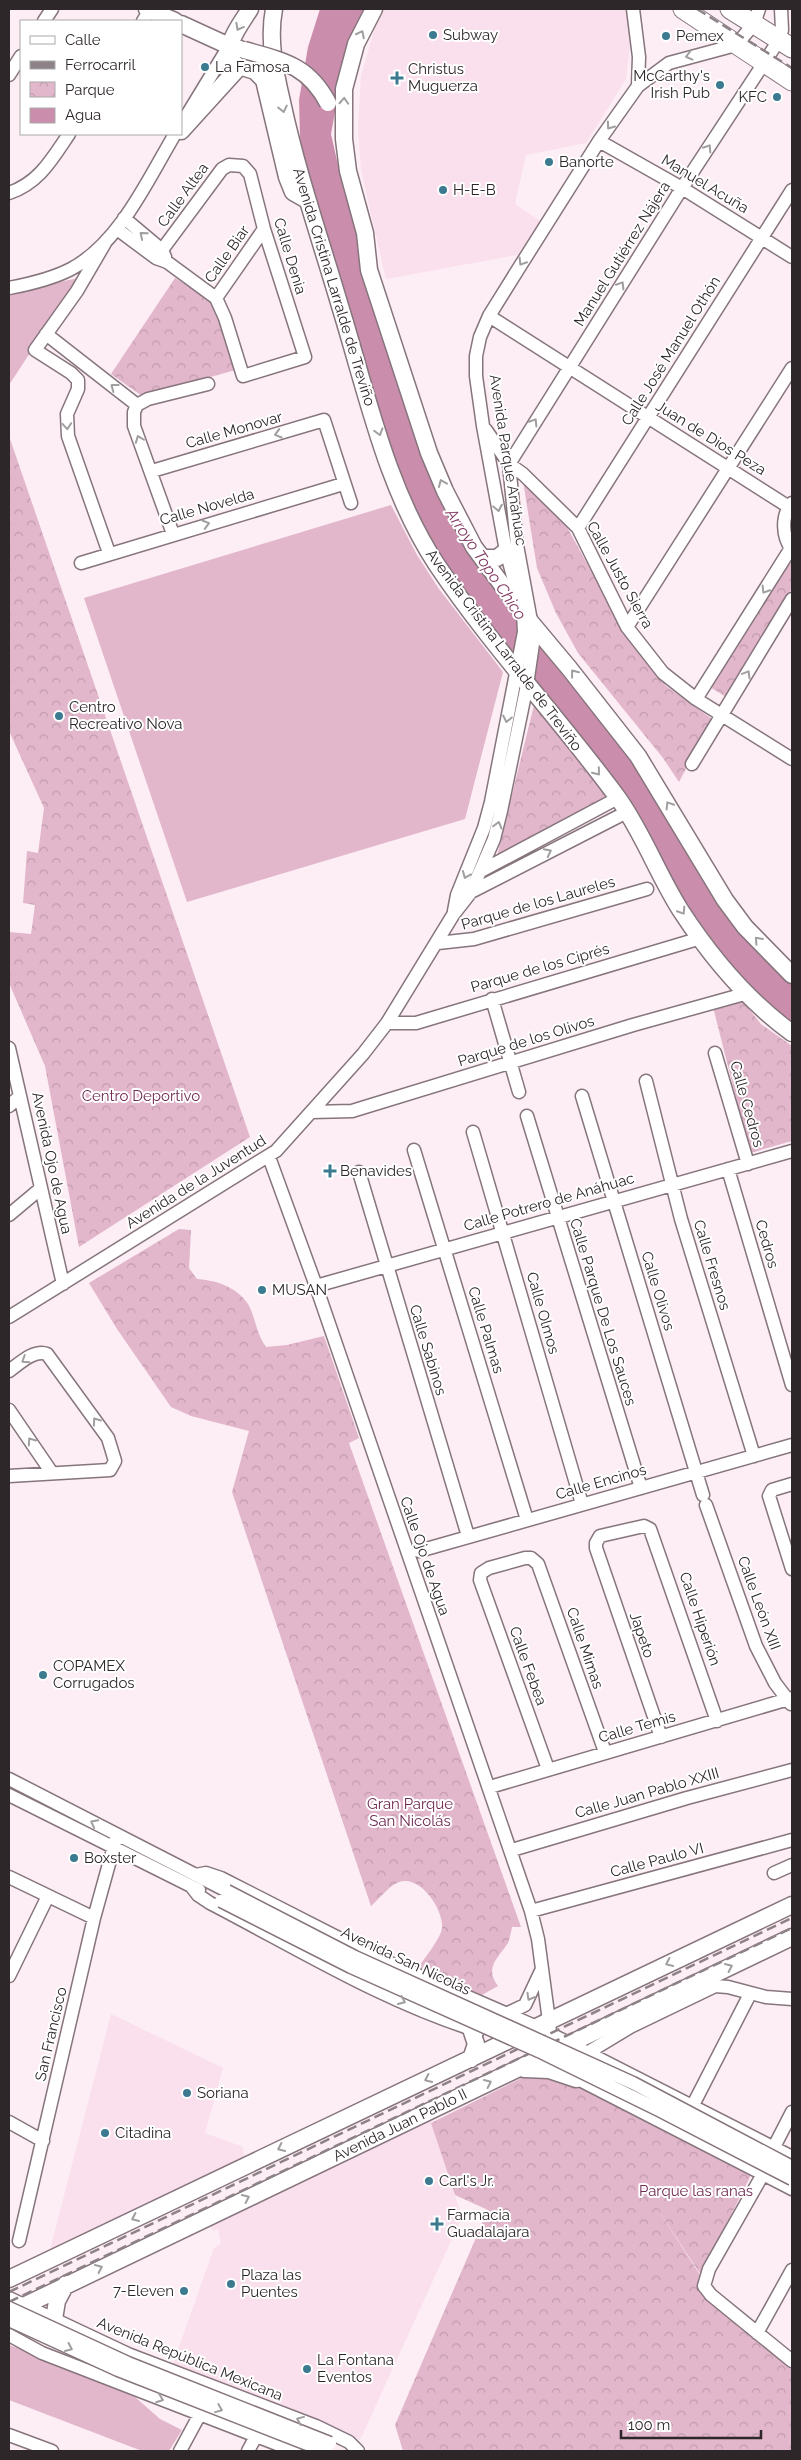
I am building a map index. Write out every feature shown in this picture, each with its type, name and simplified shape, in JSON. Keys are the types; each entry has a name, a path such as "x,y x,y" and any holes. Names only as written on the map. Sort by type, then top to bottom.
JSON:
{"highway":[{"path":"683,9 792,81"},
{"path":"730,9 757,16 786,44"}],"main road":[{"path":"250,9 233,62 255,71 264,80 287,177 293,192 307,200"},
{"name":"Avenida Cristina Larralde de Treviño","path":"274,9 271,36 277,80 291,145 387,460 403,502 437,565 523,672 618,798 682,912 718,962 766,1011 792,1033"},
{"path":"369,270 365,233 348,171 343,117 344,89 350,61 356,44 374,9"},
{"path":"147,13 172,20"},
{"path":"182,24 237,48 292,65 312,78 320,88 328,103 343,187 369,270 429,453 463,526 528,627 638,756 725,900 746,927 792,975"},
{"path":"182,130 198,115 220,86 240,66"},
{"path":"482,558 496,558 506,551"},
{"name":"Avenida Juan Pablo II","path":"9,2279 506,2041 545,2027 792,1905"},
{"name":"Avenida Juan Pablo II","path":"9,2313 16,2307 792,1937"},
{"path":"471,2059 478,2031"},
{"path":"517,2069 541,2068 572,2076"},
{"path":"51,2318 66,2284"}],"street":[{"path":"45,20 52,9"},
{"path":"633,9 639,57 638,86"},
{"path":"781,9 782,30 786,44"},
{"path":"736,44 757,16"},
{"name":"Avenida Parque Anáhuac","path":"528,627 506,551 483,426 476,356 480,337 489,316 599,141 638,86 669,63 736,44"},
{"name":"Manuel Gutiérrez Nájera","path":"508,464 682,188 765,63 786,44"},
{"path":"182,123 237,48"},
{"path":"9,75 20,58"},
{"path":"9,193 32,182 44,170 68,135"},
{"path":"109,553 68,436 67,414 78,388 78,380 72,372 35,350 77,291 105,243 120,224 176,135"},
{"name":"Manuel Acuña","path":"599,141 682,188 792,257"},
{"name":"Calle Altea","path":"162,257 222,169 229,165 243,166"},
{"name":"Calle Denia","path":"216,298 225,318 243,376 305,357 264,229 250,174 243,166"},
{"name":"Calle José Manuel Othón","path":"578,528 792,190"},
{"path":"120,224 216,298"},
{"name":"Calle Biar","path":"216,298 264,229"},
{"path":"9,288 61,274 80,263 105,243"},
{"name":"Juan de Dios Peza","path":"489,316 791,505"},
{"path":"46,334 137,405"},
{"path":"627,627 792,368"},
{"path":"173,534 152,471 134,426 134,412 137,405 148,399 208,384"},
{"name":"Calle Monovar","path":"152,471 324,420 343,484"},
{"name":"Calle Justo Sierra","path":"483,426 508,464 523,474 578,528 627,627 663,672 696,699 792,759"},
{"name":"Avenida Parque Anáhuac","path":"508,464 516,545 528,627"},
{"path":"343,484 351,503"},
{"name":"Calle Novelda","path":"81,563 343,484"},
{"path":"696,699 791,549 784,528 791,505"},
{"path":"692,764 792,599"},
{"name":"Avenida de la Juventud","path":"9,1317 269,1157 312,1112 387,1023 438,943 453,915 471,892 494,840 501,811 523,672 528,627"},
{"name":"Avenida de la Juventud","path":"453,915 457,895 484,828 523,672"},
{"path":"481,872 618,798"},
{"path":"457,895 471,892 627,812"},
{"name":"Parque de los Laureles","path":"438,943 474,939 647,889"},
{"name":"Parque de los Ciprés","path":"387,1023 416,1023 701,938"},
{"name":"Parque de los Olivos","path":"312,1112 352,1111 748,993"},
{"path":"492,999 519,1092"},
{"name":"Avenida Ojo de Agua","path":"9,1048 63,1284"},
{"name":"Calle Cedros","path":"715,1053 748,1164"},
{"name":"Calle Fresnos","path":"646,1081 681,1219 754,1456"},
{"path":"9,1106 20,1096"},
{"name":"Calle Olivos","path":"582,1096 705,1500"},
{"name":"Calle Parque De Los Sauces","path":"527,1116 556,1217 641,1488"},
{"name":"Calle Olmos","path":"473,1132 582,1504"},
{"name":"Calle Palmas","path":"414,1150 527,1520"},
{"name":"Calle Potrero de Anáhuac","path":"316,1286 728,1169 792,1154"},
{"name":"Calle Ojo de Agua","path":"269,1157 316,1286 512,1850 531,1911 542,1968 545,2027 543,2057"},
{"name":"Cedros","path":"728,1169 792,1385"},
{"name":"Calle Sabinos","path":"359,1172 385,1265 468,1536"},
{"path":"9,1215 40,1189"},
{"path":"9,1371 34,1355 43,1352 50,1357 108,1438 114,1454 115,1465 110,1470 9,1476"},
{"path":"9,1410 52,1473"},
{"name":"Calle Encinos","path":"419,1552 468,1536 792,1445"},
{"path":"792,1484 775,1489 770,1493 769,1501 792,1569"},
{"name":"Calle León XIII","path":"705,1500 756,1646 774,1682 791,1701"},
{"name":"Calle Hiperión","path":"596,1543 600,1536 644,1526 650,1529 717,1721"},
{"name":"Japeto","path":"596,1543 619,1618 661,1737"},
{"name":"Calle Mimas","path":"481,1573 489,1568 531,1558 538,1564 605,1752"},
{"name":"Calle Febea","path":"481,1573 480,1580 548,1769"},
{"name":"Calle Temis","path":"490,1787 605,1752 791,1701"},
{"name":"Calle Juan Pablo XXIII","path":"512,1850 687,1798 792,1770"},
{"name":"Avenida San Nicolás","path":"9,1779 116,1835 194,1881 224,1896 633,2084 792,2167"},
{"name":"Avenida San Nicolás","path":"9,1796 113,1848 194,1881"},
{"name":"San Francisco","path":"19,2241 94,1918 116,1835"},
{"name":"Calle Paulo VI","path":"531,1911 792,1840"},
{"path":"774,1873 792,1865"},
{"path":"792,2157 693,2105 585,2052 545,2027 502,2013 372,1954 221,1878 206,1874 194,1881 198,1895 210,1903 332,1967 406,2003 543,2057 572,2076 792,2189"},
{"path":"9,1877 94,1918"},
{"path":"9,1976 48,1896"},
{"name":"Avenida San Nicolás","path":"224,1896 351,1967 570,2066 792,2180"},
{"path":"502,2013 519,2009 529,1999 542,1968"},
{"path":"572,2076 585,2052 630,2027 715,1986 728,1987 750,1994 792,1999"},
{"path":"693,2105 750,1994"},
{"path":"478,2031 497,2025 502,2013"},
{"path":"774,2147 792,2112"},
{"path":"9,2122 42,2142"},
{"path":"763,2174 704,2281 706,2289 711,2295 792,2361"},
{"path":"757,2333 792,2270"},
{"name":"Avenida República Mexicana","path":"9,2298 16,2307 128,2363 327,2447"},
{"name":"Avenida República Mexicana","path":"16,2307 51,2318 128,2354 325,2430 349,2442 358,2451"},
{"path":"42,2353 39,2336 51,2318"},
{"name":"Avenida República Mexicana","path":"9,2320 118,2370 327,2447 352,2451"},
{"path":"9,2336 42,2353 295,2451"},
{"path":"180,2451 200,2414"},
{"path":"9,2435 47,2450"},
{"path":"248,2451 256,2436"}],"shaded area":[{"path":"385,9 625,9 632,27 626,79 586,143 526,155 515,204 541,222 522,254 386,279 361,170 358,127 361,76 376,24"},
{"name":"Citadina","path":"111,2014 223,2068 205,2133 243,2147 244,2157 53,2253 51,2246"},
{"name":"Plaza las Puentes","path":"429,2116 462,2217 360,2440 325,2426 326,2423 273,2402 271,2405 172,2367 214,2248 221,2244 218,2229 213,2231 208,2221"}],"green space":[{"path":"79,278 9,385 9,292"},
{"path":"175,278 212,301 239,369 142,396 111,374"},
{"name":"Centro Deportivo","path":"9,436 250,1137 79,1247 45,1066 9,983 9,932 31,934 35,905 23,903 27,851 38,853 44,808 9,731"},
{"path":"523,481 562,518 624,631 666,686 712,719 679,782 663,758 578,653 556,613 537,568"},
{"path":"391,505 417,555 439,589 503,672 465,819 187,902 84,598"},
{"path":"787,561 792,564 792,588 726,697 710,687"},
{"path":"534,705 609,800 496,860"},
{"path":"741,999 761,1024 792,1046 792,1141 750,1153 713,1007"},
{"name":"Gran Parque San Nicolás","path":"179,1229 191,1230 189,1268 197,1279 211,1281 238,1293 251,1309 260,1336 266,1347 287,1345 324,1336 359,1438 349,1443 521,1927 512,1927 508,1943 492,1968 494,1980 498,1986 482,1995 418,1968 436,1943 442,1928 439,1912 421,1888 414,1883 405,1881 397,1883 371,1906 232,1492 249,1431 191,1416 171,1407 117,1329 89,1283"},
{"name":"Parque las ranas","path":"538,2070 567,2073 752,2173 701,2275 651,2199 704,2281 792,2364 792,2451 403,2451 395,2425 488,2210 455,2195 431,2123"},
{"path":"9,2345 126,2389 160,2419 182,2430 169,2451 142,2451 9,2400"}],"water":[{"name":"Arroyo Topo Chico","path":"320,9 366,9 342,73 331,134 343,187 369,270 463,526 571,668 705,867 792,975 792,1032 733,979 627,812 418,532 307,200 300,137 299,100 308,47"}],"railway":[{"path":"697,9 792,68"},
{"path":"9,2292 792,1918"},
{"path":"9,2302 792,1928"}],"place":[{"name":"Subway","path":"433,35"},
{"name":"Pemex","path":"666,36"},
{"name":"La Famosa","path":"205,67"},
{"name":"Christus Muguerza","path":"397,78"},
{"name":"McCarthy's Irish Pub","path":"720,85"},
{"name":"KFC","path":"777,97"},
{"name":"Banorte","path":"549,162"},
{"name":"H-E-B","path":"443,190"},
{"name":"Centro Recreativo Nova","path":"59,716"},
{"name":"Benavides","path":"330,1171"},
{"name":"MUSAN","path":"262,1290"},
{"name":"COPAMEX Corrugados","path":"43,1675"},
{"name":"Boxster","path":"74,1858"},
{"name":"Soriana","path":"187,2093"},
{"name":"Citadina","path":"105,2133"},
{"name":"Carl's Jr.","path":"429,2181"},
{"name":"Farmacia Guadalajara","path":"437,2224"},
{"name":"Plaza las Puentes","path":"231,2284"},
{"name":"7-Eleven","path":"184,2291"},
{"name":"La Fontana Eventos","path":"307,2369"}]}
